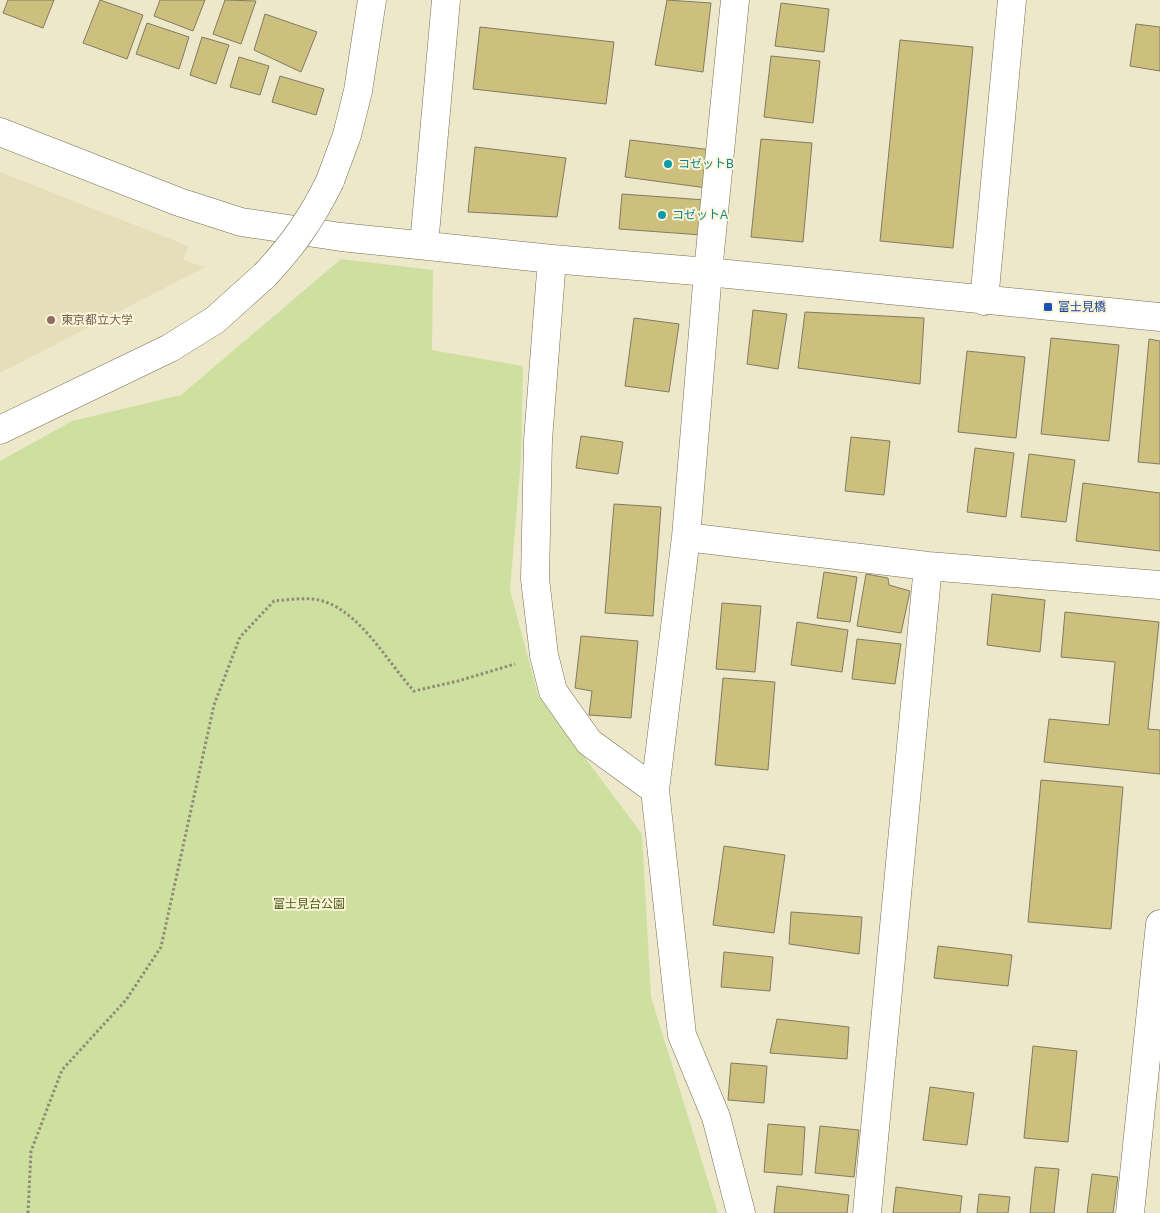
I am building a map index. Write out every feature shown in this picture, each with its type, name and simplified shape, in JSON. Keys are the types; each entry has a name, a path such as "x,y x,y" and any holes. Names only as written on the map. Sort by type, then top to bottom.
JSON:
{"street":[{"path":"0,430 170,348 215,320 265,275 286,253 301,233 330,181 347,135 358,91 372,0"},
{"path":"424,245 446,0"},
{"path":"735,0 708,272 686,537 655,790 682,1034 716,1117 742,1213"},
{"path":"984,301 1012,0"},
{"path":"0,132 180,202 241,222 341,237 1160,318"},
{"path":"552,259 538,440 535,569 544,655 553,691 589,742 655,790"},
{"path":"686,537 928,566 1160,585"},
{"path":"867,1213 928,566"},
{"path":"1130,1213 1160,924"}],"path":[{"path":"28,1213 31,1151 62,1070 126,1000 161,947 214,705 240,637 274,601 312,599 339,607 366,632 398,674 414,691 458,681 544,655"}],"shaded area":[{"name":"東京都立大学","path":"0,172 188,246 183,260 205,267 0,373"}],"green space":[{"name":"富士見台公園","path":"341,259 433,270 432,350 523,366 521,459 510,590 538,695 642,834 651,997 718,1213 0,1213 0,461 72,421 181,395"}],"building":[{"path":"8,0 54,0 43,28 3,13"},
{"path":"100,0 143,15 127,59 83,43"},
{"path":"160,0 205,0 193,31 154,16"},
{"path":"225,0 256,1 241,44 213,34"},
{"path":"667,0 711,3 703,72 655,65"},
{"path":"781,3 829,9 824,52 775,46"},
{"path":"265,14 317,32 301,72 254,50"},
{"path":"147,23 189,37 179,69 136,54"},
{"path":"1136,24 1160,27 1160,71 1130,66"},
{"path":"480,27 614,42 606,104 473,89"},
{"path":"202,37 229,45 216,84 190,75"},
{"path":"900,40 973,47 953,248 880,241"},
{"path":"771,56 820,61 813,123 764,117"},
{"path":"239,57 269,66 260,95 230,87"},
{"path":"280,76 324,89 316,115 272,102"},
{"path":"761,139 812,143 803,242 751,237"},
{"name":"コゼットB","path":"630,140 712,150 707,188 625,177"},
{"path":"475,147 566,158 557,217 468,212"},
{"name":"コゼットA","path":"622,194 705,200 702,235 619,229"},
{"path":"753,310 787,314 778,369 747,364"},
{"path":"805,312 924,318 920,384 798,368"},
{"path":"634,318 679,324 669,392 625,386"},
{"path":"1051,338 1119,345 1109,441 1041,434"},
{"path":"1149,339 1160,341 1160,464 1138,462"},
{"path":"967,351 1025,357 1016,438 958,432"},
{"path":"581,436 623,442 618,474 576,468"},
{"path":"851,437 890,441 884,495 845,491"},
{"path":"975,448 1014,453 1006,517 967,512"},
{"path":"1029,454 1075,460 1066,522 1021,517"},
{"path":"1083,483 1160,493 1160,551 1076,541"},
{"path":"614,504 661,507 653,616 605,613"},
{"path":"824,572 857,577 850,622 817,618"},
{"path":"866,574 888,578 889,585 910,591 901,633 857,626"},
{"path":"992,594 1045,600 1040,652 987,645"},
{"path":"722,603 761,606 755,672 716,669"},
{"path":"1065,612 1159,622 1148,729 1160,730 1160,774 1044,762 1049,719 1109,725 1115,662 1061,657"},
{"path":"797,622 848,630 842,672 791,665"},
{"path":"581,636 638,641 631,718 589,715 592,691 575,688"},
{"path":"857,639 901,644 895,684 852,679"},
{"path":"723,678 775,682 768,770 715,765"},
{"path":"1041,780 1123,787 1111,929 1028,922"},
{"path":"724,846 785,855 774,933 713,925"},
{"path":"791,912 862,917 859,954 789,944"},
{"path":"938,946 1012,955 1008,986 934,978"},
{"path":"724,952 773,957 770,991 721,987"},
{"path":"777,1019 849,1027 847,1059 770,1053"},
{"path":"1033,1046 1077,1051 1068,1142 1024,1138"},
{"path":"731,1063 767,1066 764,1103 728,1100"},
{"path":"930,1087 974,1093 967,1145 923,1140"},
{"path":"768,1124 805,1127 802,1175 764,1172"},
{"path":"820,1126 859,1130 854,1177 815,1173"},
{"path":"1035,1167 1059,1169 1054,1213 1030,1213"},
{"path":"1092,1174 1118,1177 1113,1213 1087,1213"},
{"path":"777,1186 849,1195 847,1213 774,1213"},
{"path":"896,1187 962,1196 960,1213 893,1213"},
{"path":"979,1194 1010,1197 1008,1213 977,1213"}],"place":[{"name":"コゼットB","path":"668,164"},
{"name":"コゼットA","path":"662,215"},
{"name":"富士見橋","path":"1048,307"},
{"name":"東京都立大学","path":"51,320"}]}
